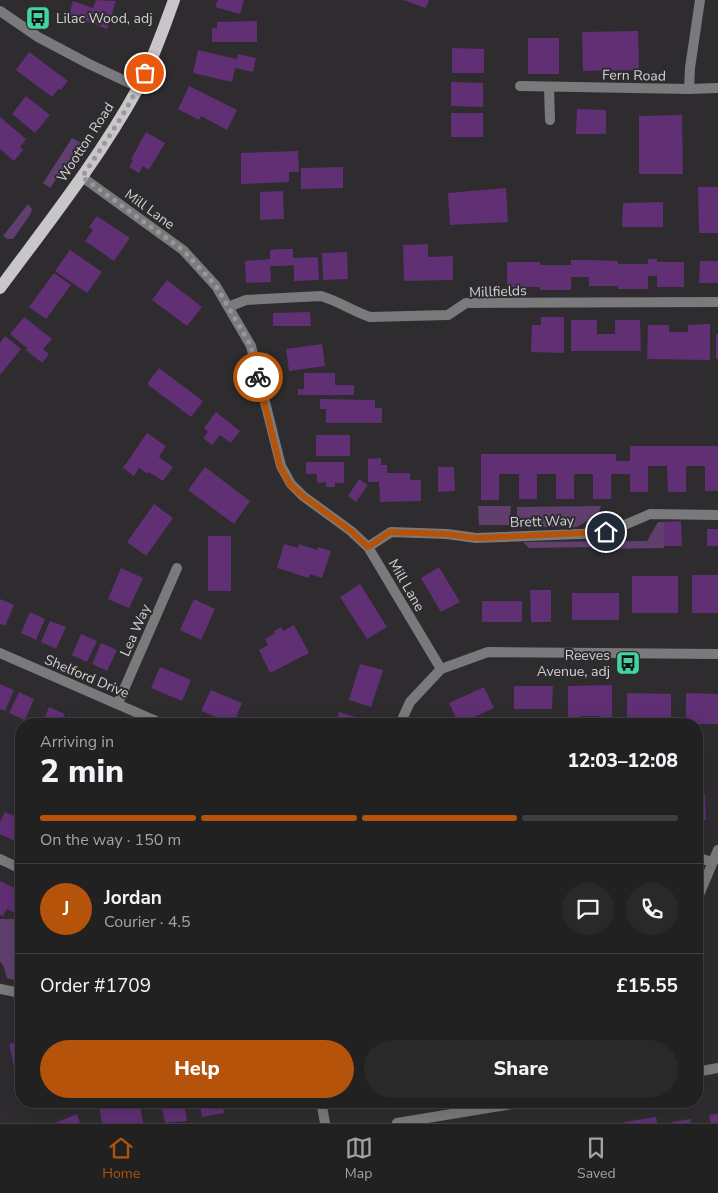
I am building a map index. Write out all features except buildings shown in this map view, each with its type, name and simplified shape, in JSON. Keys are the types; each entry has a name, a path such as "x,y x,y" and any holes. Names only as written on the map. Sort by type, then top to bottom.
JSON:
{"main road":[{"name":"Wootton Road","path":"0,288 104,144 138,87 158,44 174,0"}],"street":[{"path":"689,89 690,68 700,0"},
{"path":"0,11 38,37 138,87"},
{"name":"Fern Road","path":"520,86 718,88"},
{"path":"549,86 550,120"},
{"name":"Mill Lane","path":"82,177 183,250 216,286 251,346 280,466 290,484 303,496 351,531 368,547 441,669"},
{"name":"Millfields","path":"228,307 246,300 320,296 332,299 360,314 370,317 448,315 466,304 718,302"},
{"name":"Brett Way","path":"368,547 390,532 447,534 476,538 606,532 650,514 718,515"},
{"name":"Lea Way","path":"118,704 177,568"},
{"path":"403,718 410,702 441,669 488,652 718,654"},
{"name":"Shelford Drive","path":"0,653 150,718"},
{"path":"703,884 718,850"},
{"path":"0,859 15,866"},
{"path":"703,859 712,862"},
{"path":"0,989 15,992"},
{"path":"703,1071 718,1068"},
{"path":"322,1108 325,1123"},
{"path":"397,1123 467,1118 504,1108"}],"shaded area":[{"path":"72,138 81,143 50,188 43,183"},
{"path":"28,204 32,209 30,215 13,239 3,236"},
{"path":"478,506 511,506 509,525 479,525"},
{"path":"601,506 598,516 576,527 517,527 517,507"},
{"path":"658,522 664,522 664,548 529,548 523,542 647,541"},
{"path":"0,919 15,919 15,980 7,978 3,965 0,962"}],"way so far":[{"path":"145,73 104,144 82,177 183,250 197,264 216,286 251,346 258,377"}],"place":[{"name":"Lilac Wood, adj","path":"38,18"},
{"name":"Reeves Avenue, adj","path":"628,663"}],"route":[{"path":"258,377 280,466 290,484 303,496 351,531 368,547 390,532 419,532 476,538 606,532"}]}
